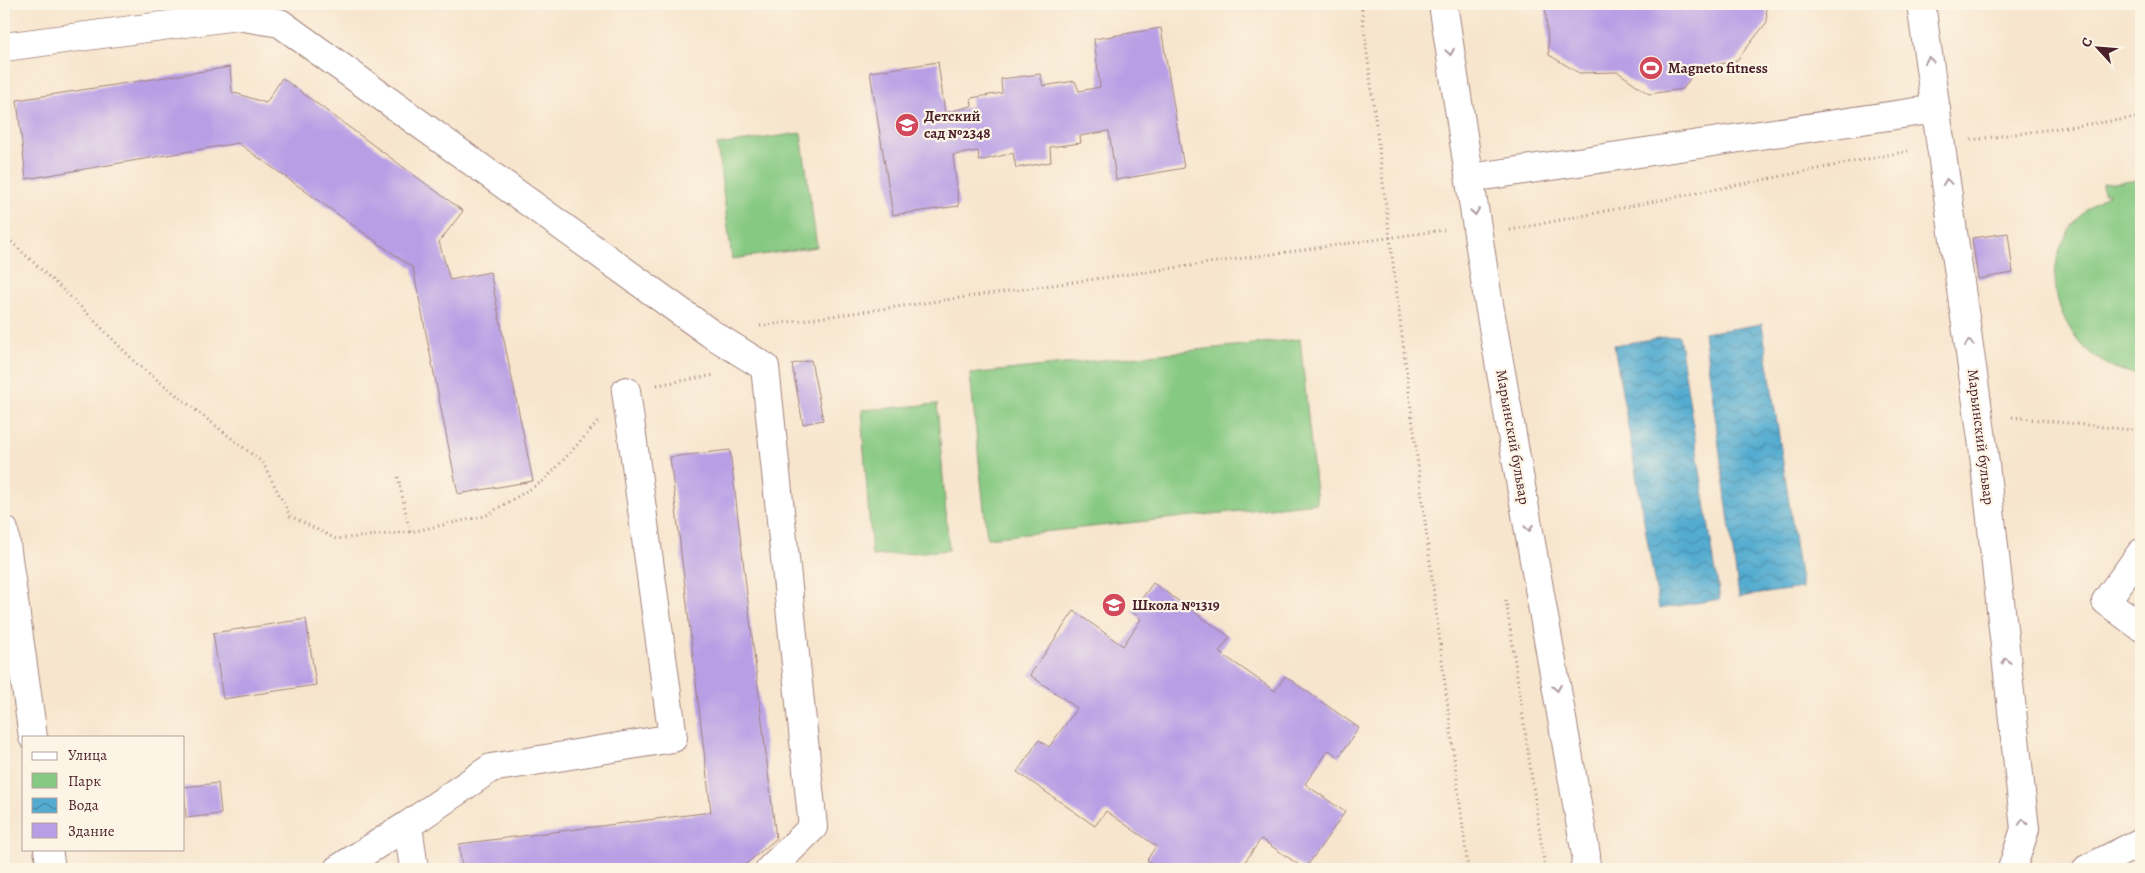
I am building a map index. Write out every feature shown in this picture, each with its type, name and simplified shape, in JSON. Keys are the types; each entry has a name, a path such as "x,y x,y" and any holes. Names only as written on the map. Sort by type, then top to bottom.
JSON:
{"street":[{"name":"Марьинский бульвар","path":"1443,4 1487,293 1586,855 1585,869"},
{"name":"Марьинский бульвар","path":"1921,4 1979,414 2025,829 2011,869"},
{"path":"4,47 236,16 280,23 701,327 765,367 813,827 770,869"},
{"path":"1470,178 1936,109"},
{"path":"338,869 408,825 492,768 673,738 626,391"},
{"path":"4,530 33,736"},
{"path":"2141,553 2106,601 2141,628"},
{"path":"408,825 414,869"},
{"path":"2087,869 2141,842"},
{"path":"48,850 51,869"}],"path":[{"path":"1360,4 1468,869"},
{"path":"759,326 1389,239 1477,224 1492,233 1941,145 2141,117"},
{"path":"4,235 78,303 137,364 263,463 290,516 336,539 410,532 485,516 545,480 626,391 765,367"},
{"path":"1979,414 2141,431"},
{"path":"398,477 410,532"}],"green space":[{"path":"801,133 817,247 732,259 717,145"},
{"path":"2141,180 2141,374 2110,366 2084,347 2069,327 2059,306 2055,284 2056,263 2063,243 2074,224 2090,207 2110,193 2103,193 2102,184"},
{"path":"1300,339 1317,503 987,538 970,374"},
{"path":"937,404 949,550 872,556 861,410"}],"water":[{"path":"1762,324 1802,588 1739,597 1704,333"},
{"path":"1679,335 1720,599 1659,609 1614,345"}],"building":[{"path":"1545,4 1766,4 1767,22 1737,60 1696,70 1683,89 1649,94 1618,72 1579,73 1549,55"},
{"path":"1161,28 1184,168 1116,180 1109,131 1080,136 1081,143 1050,147 1051,162 1016,168 1013,153 979,161 978,151 953,155 959,206 893,215 870,72 938,62 945,113 972,106 971,98 1002,93 1001,79 1040,74 1043,86 1075,81 1079,91 1100,87 1094,39"},
{"path":"230,67 232,92 266,103 282,78 463,211 439,242 450,280 490,272 533,481 458,494 413,268 238,143 26,179 17,100"},
{"path":"2008,233 2013,273 1978,279 1972,238"},
{"path":"811,360 823,420 803,424 792,364"},
{"path":"730,450 776,839 740,869 462,869 459,844 711,812 670,457"},
{"path":"1153,583 1230,637 1219,652 1275,691 1285,676 1359,728 1339,757 1329,750 1305,784 1345,812 1305,869 1261,839 1240,869 1160,869 1147,860 1156,846 1106,811 1095,826 1017,772 1039,740 1049,747 1077,708 1030,675 1074,611 1123,646 1141,619 1132,612"},
{"path":"306,619 316,685 223,699 213,633"},
{"path":"218,783 221,814 186,818 185,787"}],"place":[{"name":"Magneto fitness","path":"1651,68"},
{"name":"Детский сад №2348","path":"907,125"},
{"name":"Школа №1319","path":"1114,605"}]}
